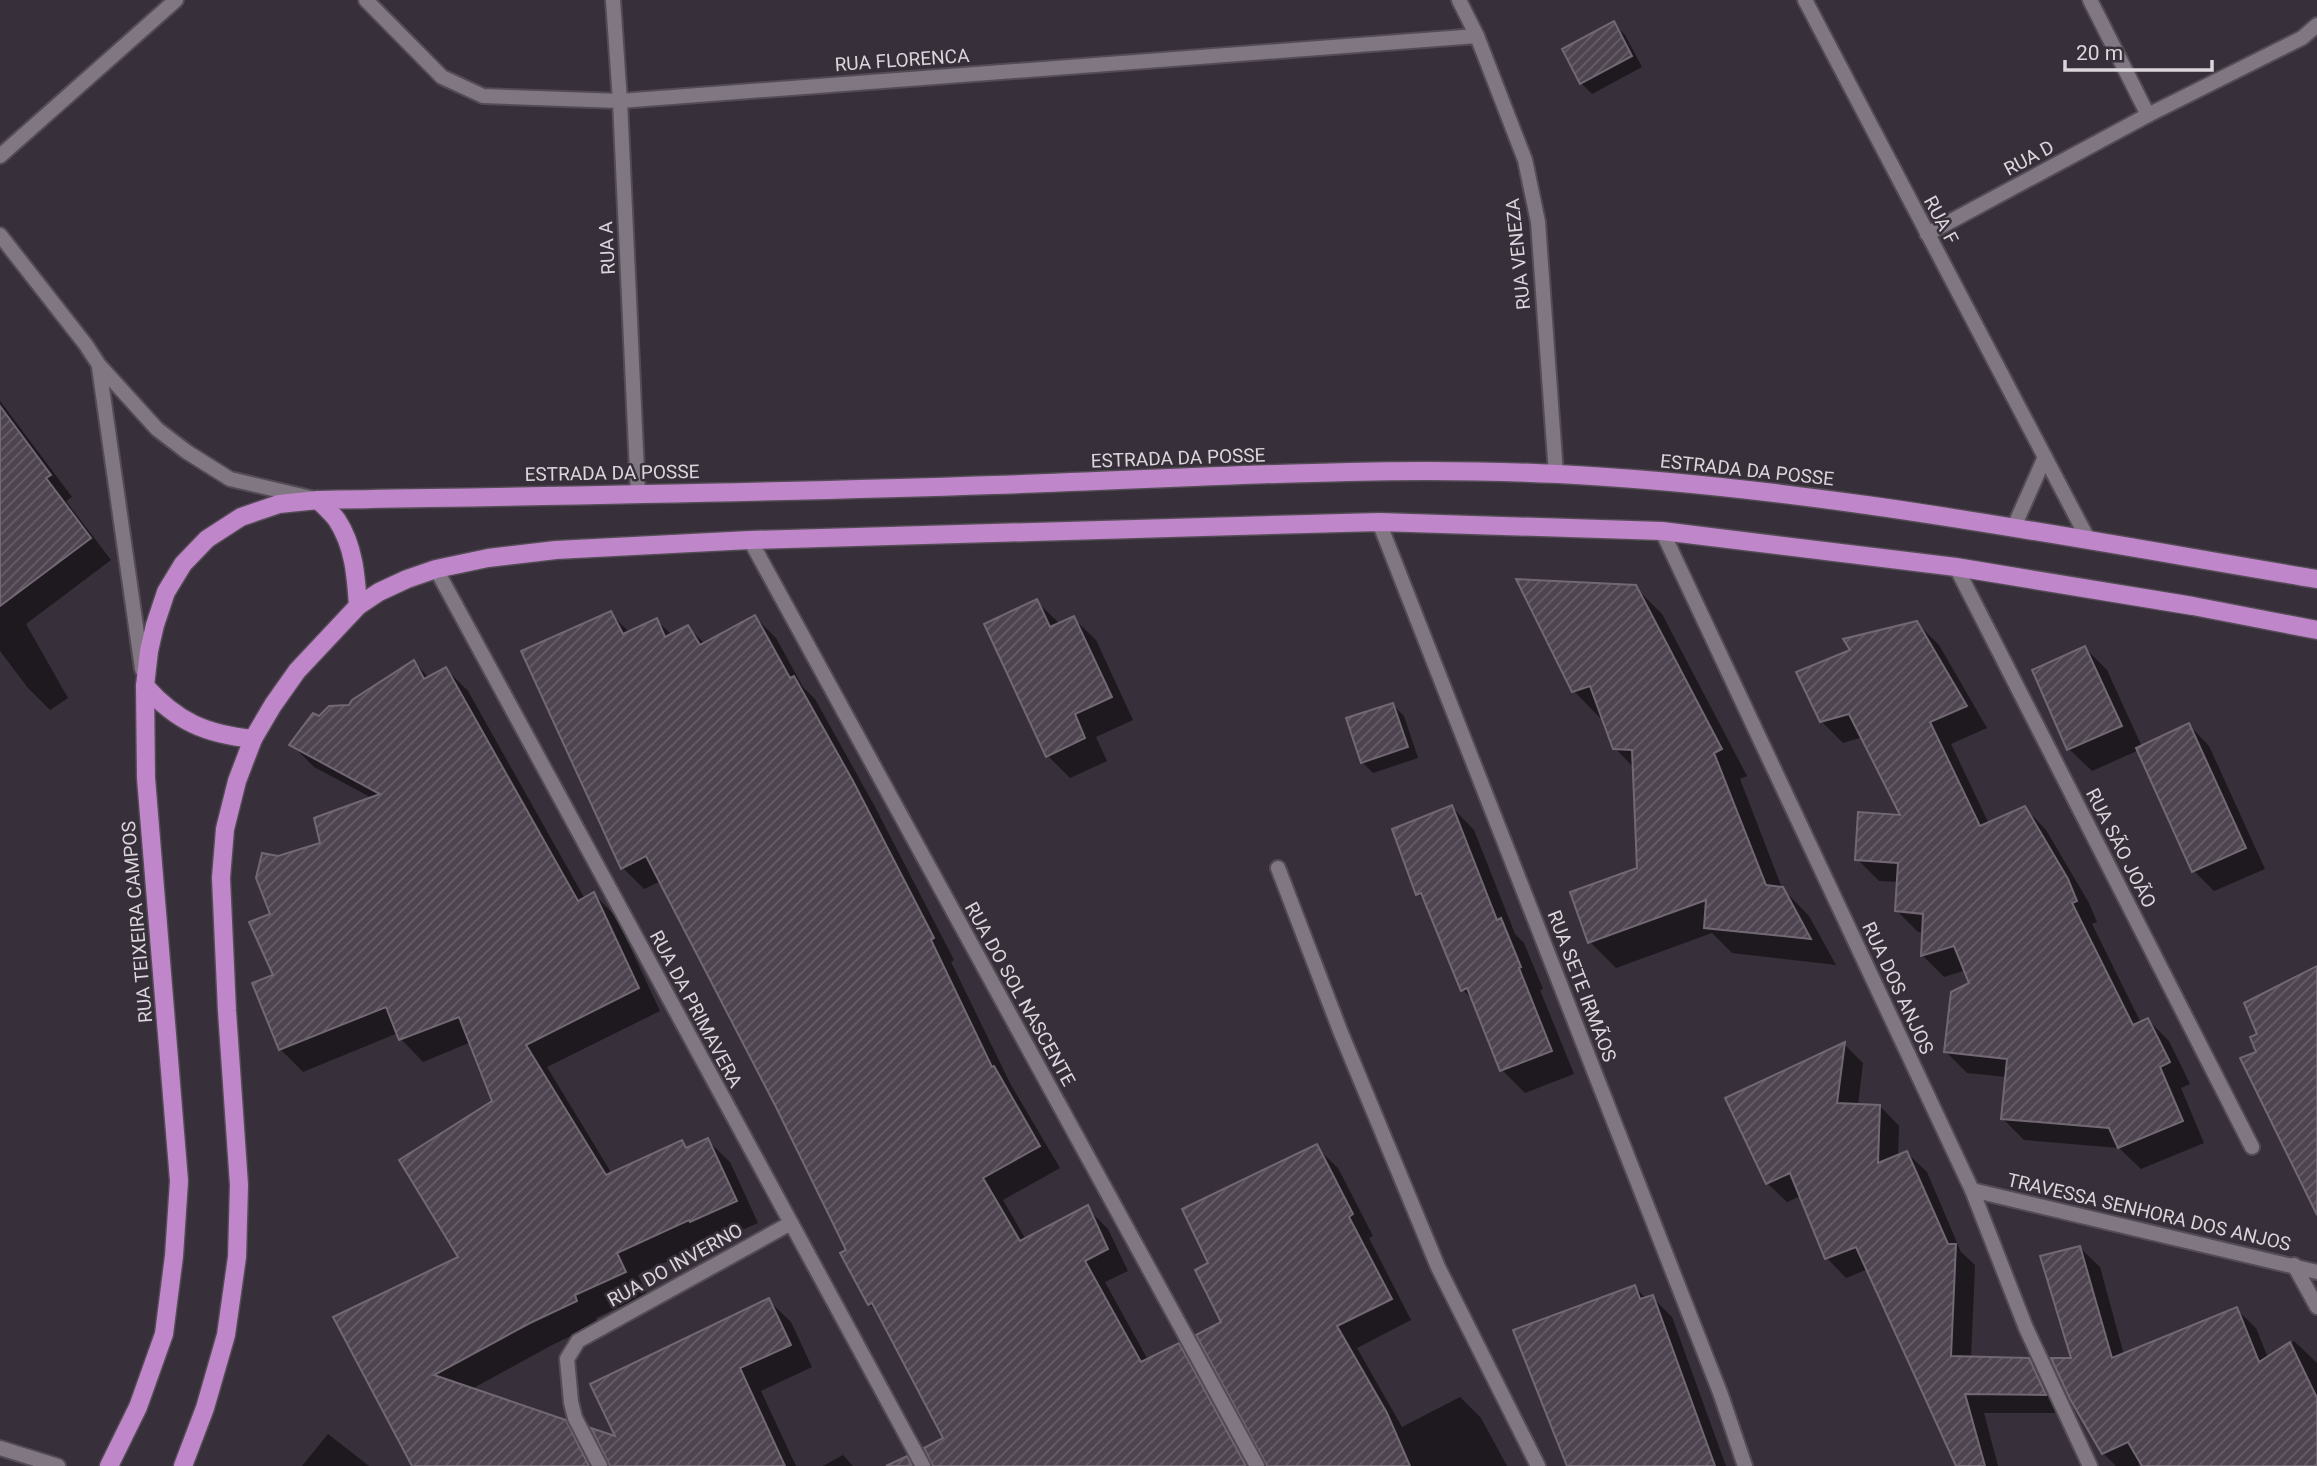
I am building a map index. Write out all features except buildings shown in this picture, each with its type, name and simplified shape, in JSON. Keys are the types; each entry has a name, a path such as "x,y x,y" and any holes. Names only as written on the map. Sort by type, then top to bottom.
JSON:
{"main road":[{"name":"ESTRADA DA POSSE","path":"145,686 155,625 166,592 183,564 207,539 241,517 279,504 318,500 918,488 1373,472 1556,474 1701,485 1843,501 2317,579"},
{"path":"318,500 337,520 351,550 358,606"},
{"path":"183,1466 205,1408 226,1335 237,1257 239,1185 221,878 225,829 237,781 253,739 273,705 298,671 358,606 379,592 436,569 488,558 556,550 750,540 1379,522 1662,531 1956,566 2317,630"},
{"path":"145,686 159,702 190,723 226,736 253,739"},
{"name":"RUA TEIXEIRA CAMPOS","path":"109,1466 138,1407 164,1334 174,1256 179,1181 146,778 145,686"}],"street":[{"path":"0,156 176,0"},
{"name":"RUA FLORENCA","path":"366,0 442,77 483,96 620,101 1477,36"},
{"name":"RUA A","path":"613,0 638,494"},
{"name":"RUA VENEZA","path":"1459,0 1477,36 1525,160 1538,222 1556,474"},
{"name":"RUA F","path":"1805,0 2089,541"},
{"path":"2090,0 2148,115"},
{"name":"RUA D","path":"1927,234 2148,115 2302,38 2317,24"},
{"name":"RUA TEIXEIRA CAMPOS","path":"0,235 99,365 157,429 187,453 230,479 318,500"},
{"name":"RUA TEIXEIRA CAMPOS","path":"99,365 145,686"},
{"path":"2013,529 2045,457"},
{"name":"RUA SETE IRMÃOS","path":"1379,522 1721,1395 1745,1466"},
{"name":"RUA DOS ANJOS","path":"1662,531 1972,1190 2025,1328 2090,1466"},
{"name":"RUA DO SOL NASCENTE","path":"750,540 1257,1466"},
{"name":"RUA SÃO JOÃO","path":"1956,566 2252,1147"},
{"name":"RUA DA PRIMAVERA","path":"436,569 923,1466"},
{"path":"1278,868 1341,1033 1438,1267 1538,1466"},
{"name":"TRAVESSA SENHORA DOS ANJOS","path":"1972,1190 2317,1272"},
{"name":"RUA DO INVERNO","path":"600,1466 575,1418 571,1402 566,1359 578,1341 791,1223"},
{"path":"2294,1265 2317,1307"},
{"path":"0,1448 58,1466"}]}
